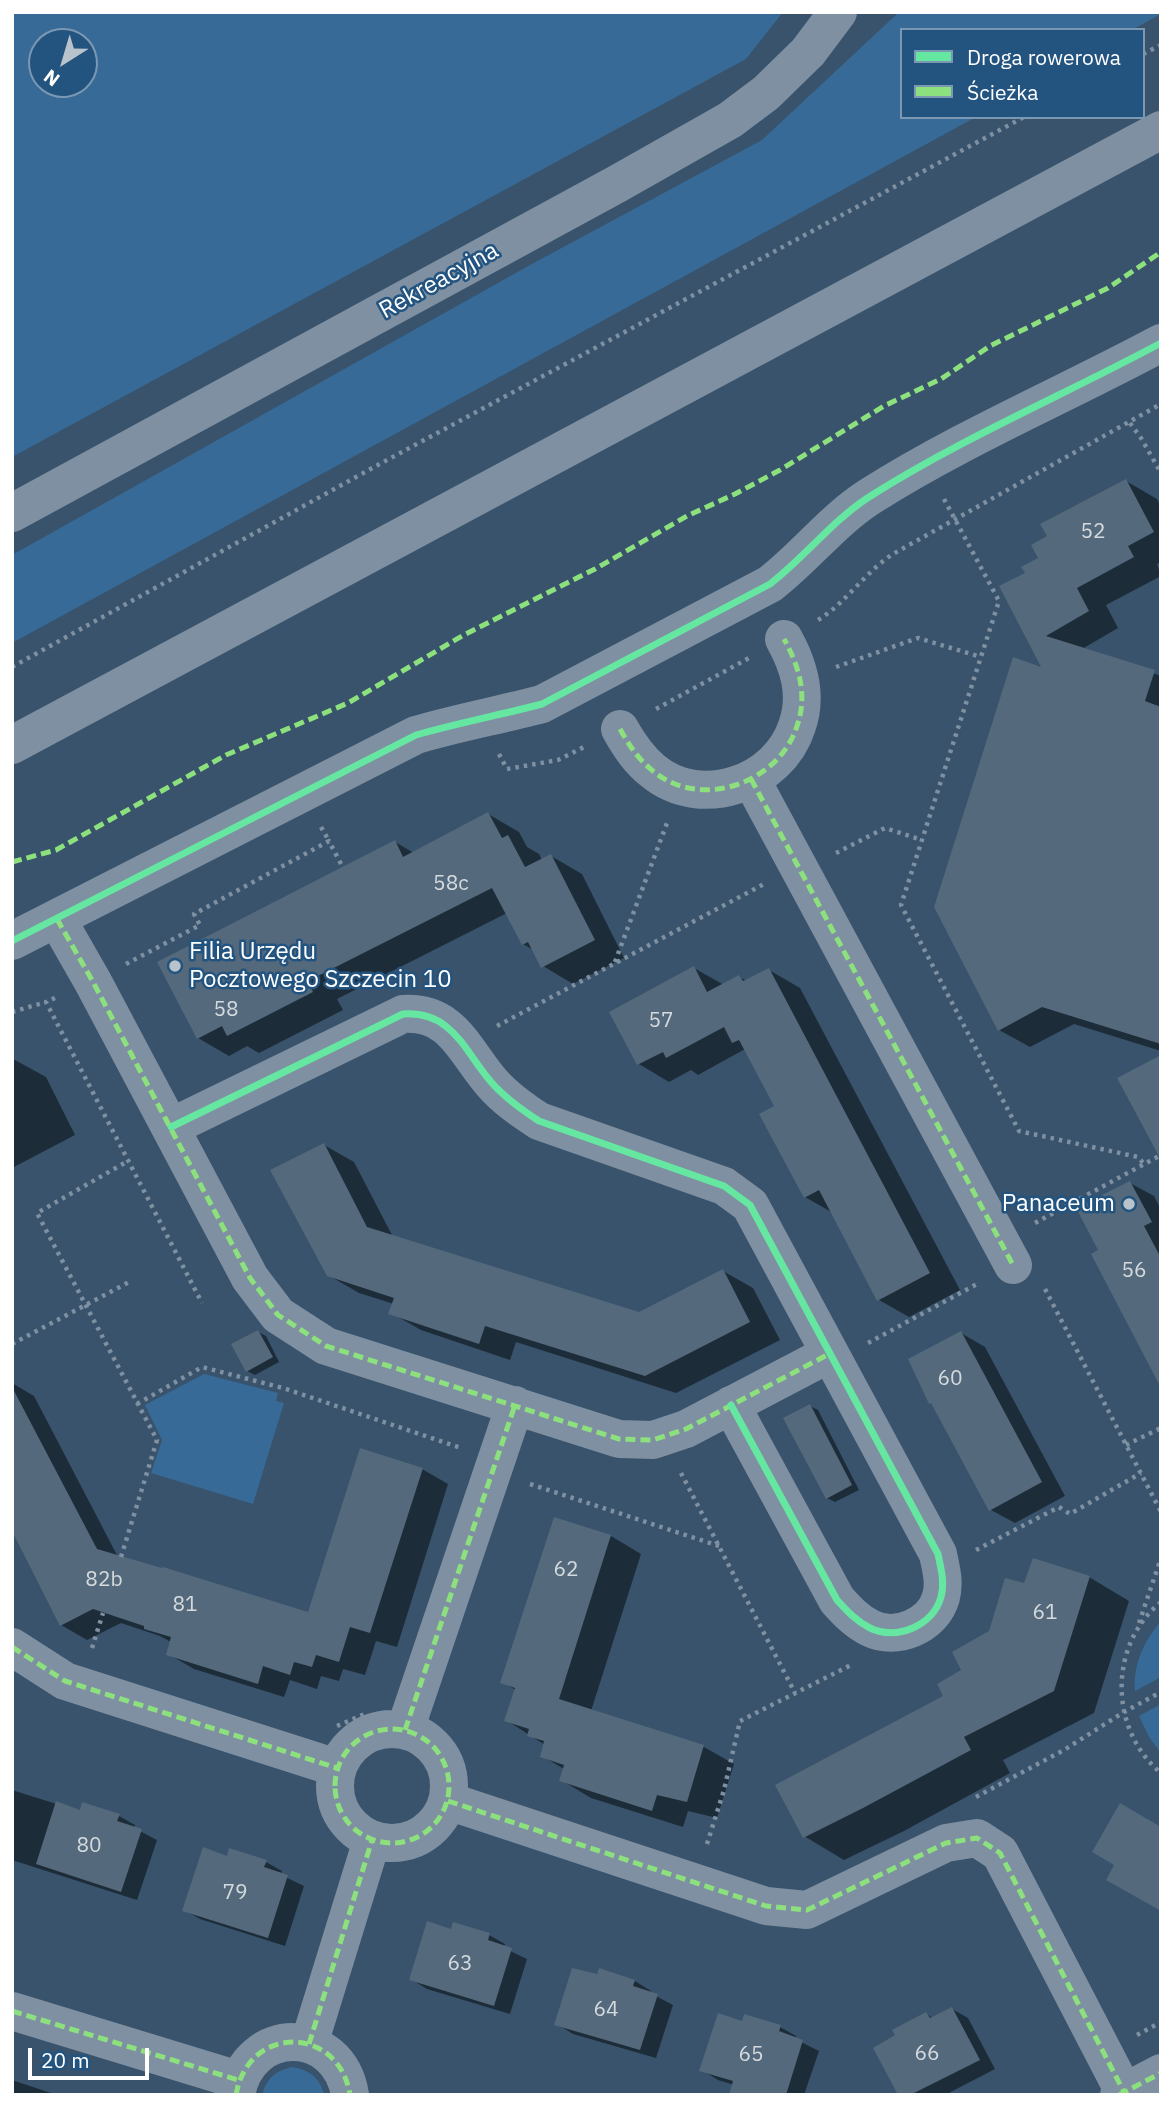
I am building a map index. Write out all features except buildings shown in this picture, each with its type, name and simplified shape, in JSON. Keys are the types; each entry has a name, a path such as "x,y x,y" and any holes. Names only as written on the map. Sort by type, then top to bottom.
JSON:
{"street":[{"name":"Rekreacyjna","path":"12,513 605,191 730,120 766,93 800,60 838,12"},
{"path":"12,745 1161,131"},
{"path":"12,941 416,735 467,720 514,712 541,704 769,584 787,571 842,517 868,498 926,464 1161,343"},
{"path":"620,729 634,753 655,773 680,785 716,789 751,779 771,766 786,748 797,726 802,703 801,679 784,639"},
{"path":"751,779 1018,1262"},
{"path":"57,919 250,1278 278,1315 326,1346 619,1439 653,1440 686,1429 831,1358"},
{"path":"171,1127 403,1014 420,1013 440,1021 463,1044 492,1083 514,1104 539,1121 724,1186 750,1205 938,1554 943,1578 940,1600 928,1618 915,1628 895,1634 873,1630 855,1619 837,1600 731,1405"},
{"path":"390,1720 422,1737 436,1749 445,1765 450,1783 448,1801 440,1818 427,1832 410,1841 391,1844 372,1840 357,1831 345,1819 337,1803 337,1768 345,1753 364,1736 388,1728 390,1720 514,1405"},
{"path":"12,1647 65,1681 337,1768"},
{"path":"448,1801 766,1906 807,1910 946,1843 977,1838 999,1853 1121,2093 1161,2073"},
{"path":"309,2044 372,1840"},
{"path":"12,2011 237,2088 246,2065 259,2053 274,2044 309,2044 325,2051 339,2064 348,2080 350,2095"}],"path":[{"path":"1145,53 1161,45"},
{"path":"12,667 376,466 1020,119"},
{"path":"1130,423 1161,473"},
{"path":"926,464 999,601 901,905 1019,1131 1138,1157 1144,1164"},
{"path":"801,679 918,638 981,657"},
{"path":"615,963 680,785"},
{"path":"463,1044 781,875 801,872 885,828 922,840"},
{"path":"12,1012 46,1003"},
{"path":"831,1358 1018,1262 1144,1164 1161,1155"},
{"path":"121,1556 156,1440 37,1213 128,1161"},
{"path":"1018,1262 1126,1446 1161,1512"},
{"path":"12,1344 131,1281"},
{"path":"138,1404 202,1367 284,1388 466,1450"},
{"path":"1126,1446 1161,1428"},
{"path":"675,1462 795,1693"},
{"path":"938,1554 970,1553 1059,1507 1070,1514 1141,1474"},
{"path":"519,1480 719,1546"},
{"path":"1161,1558 1126,1654 1121,1678 1124,1712 1136,1744 1161,1773"},
{"path":"1136,1631 1145,1617 1161,1602"},
{"path":"707,1847 740,1721 886,1647 895,1634"},
{"path":"971,1800 1064,1750 1161,1692"},
{"path":"330,1730 390,1720"}],"shaded area":[{"path":"12,12 783,12 746,59 12,457"},
{"path":"899,12 1161,14 1136,28 900,28 900,119 972,119 12,643 12,555 530,265 762,140"},
{"path":"204,1374 278,1393 276,1401 284,1403 253,1504 151,1473 162,1440 145,1405"},
{"path":"1161,1621 1161,1677 1135,1691 1136,1671 1141,1653"},
{"path":"1161,1704 1161,1753 1149,1737 1139,1716"},
{"path":"292,2067 313,2075 320,2083 324,2095 262,2095 273,2076"}],"marked path":[{"path":"12,862 56,850 226,755 348,703 462,636 595,569 687,516 780,470 884,406 941,379 990,346 1108,288 1161,252"},
{"path":"620,729 643,762 672,783 693,789 715,789 736,785 756,776 774,763 788,746 800,714 802,692 798,670 784,639"},
{"path":"751,779 1013,1265"},
{"path":"57,919 250,1278 278,1315 326,1346 619,1439 653,1440 686,1429 829,1354"},
{"path":"405,1730 515,1405"},
{"path":"12,1647 65,1681 337,1768"},
{"path":"392,1729 414,1733 432,1746 445,1764 449,1786 445,1808 432,1826 414,1839 392,1843 370,1839 352,1826 339,1808 335,1786 339,1764 352,1746 370,1733 392,1729"},
{"path":"448,1801 766,1906 807,1910 946,1843 977,1838 1000,1853 1124,2092"},
{"path":"309,2044 372,1840"},
{"path":"12,2011 238,2080"},
{"path":"236,2095 244,2072 257,2055 274,2045 293,2042 312,2046 329,2055 342,2072 350,2095"},
{"path":"1119,2095 1161,2073"}],"cycle path":[{"path":"12,941 416,735 542,704 770,584 856,507 904,476 1161,343"},
{"path":"171,1127 403,1014 420,1015 446,1026 465,1046 497,1089 539,1121 724,1186 750,1205 938,1554 942,1591 937,1607 930,1616 922,1623 902,1632 880,1632 856,1619 844,1608 837,1600 731,1405"}],"place":[{"name":"Filia Urzędu Pocztowego Szczecin 10","path":"175,966"},
{"name":"Panaceum","path":"1129,1204"}]}
